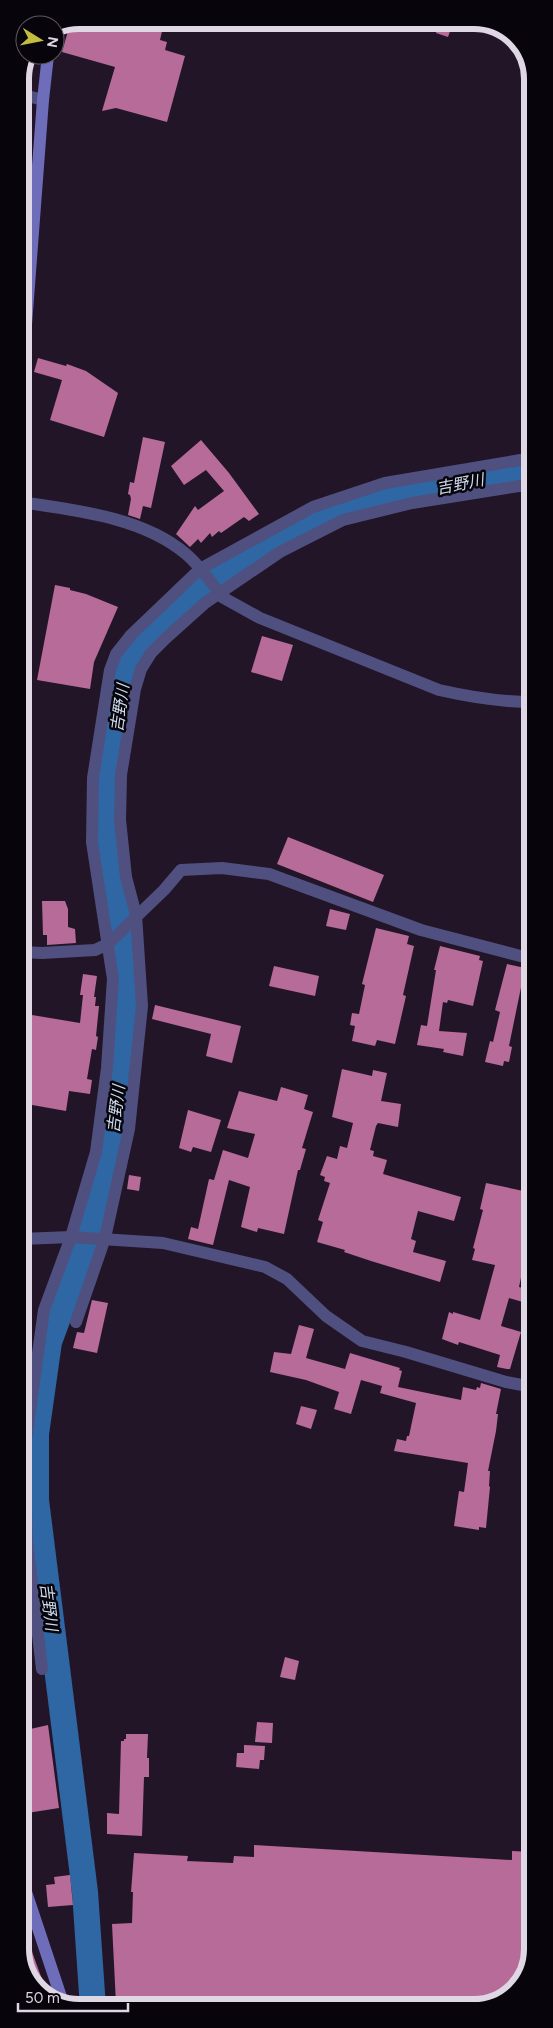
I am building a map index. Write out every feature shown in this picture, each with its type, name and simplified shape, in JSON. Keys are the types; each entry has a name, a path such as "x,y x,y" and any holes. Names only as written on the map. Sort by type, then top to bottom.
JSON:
{"main road":[{"path":"29,285 47,65"},
{"path":"29,1901 61,1996"}],"street":[{"path":"29,96 43,100"},
{"path":"29,1418 44,1310 71,1237 96,1152 107,1068 113,979 111,941 92,842 93,778 110,670 116,654 131,635 201,572 313,507 385,483 524,459"},
{"path":"76,1322 105,1238 129,1129 141,1016 134,918 126,877 120,820 121,774 135,689 141,669 151,653 217,592 280,552 343,520 412,503 524,485"},
{"path":"29,503 81,511 135,526 164,538 184,552 217,592 228,602 260,618 439,690 470,697 524,702"},
{"path":"29,952 95,950 111,941 164,890 181,870 222,868 268,874 421,930 524,957"},
{"path":"29,1239 71,1237 163,1242 265,1267 287,1279 326,1316 362,1341 506,1382 524,1385"},
{"path":"29,1557 42,1669"}],"building":[{"path":"163,29 160,40 167,42 165,50 185,56 167,122 116,108 102,111 115,67 65,53 65,42 68,30"},
{"path":"437,29 451,29 448,37 436,33"},
{"path":"38,358 66,366 67,364 86,371 118,393 104,437 50,420 62,380 34,372"},
{"path":"143,437 165,442 151,508 143,506 140,519 128,515 131,499 128,494 130,482 134,483"},
{"path":"201,440 229,473 259,514 249,521 244,517 212,537 210,533 201,543 198,539 190,547 176,534 195,506 198,510 224,491 206,470 184,485 171,466"},
{"path":"55,585 70,588 70,590 86,594 118,607 94,662 90,689 37,680"},
{"path":"262,636 293,645 282,681 251,672"},
{"path":"288,837 384,875 373,902 277,864"},
{"path":"42,901 65,901 68,909 68,927 75,929 76,943 47,945 47,935 43,935"},
{"path":"330,909 350,914 346,930 326,926"},
{"path":"376,928 409,936 407,944 414,946 403,995 406,996 395,1044 377,1040 375,1046 352,1041 355,1026 350,1025 352,1013 359,1014 365,985 362,984"},
{"path":"440,946 480,956 479,960 483,961 473,1006 448,1000 447,1003 443,1002 439,1031 467,1033 463,1056 443,1052 444,1049 417,1045 421,1025 427,1026 436,970 434,970"},
{"path":"507,964 524,968 509,1046 512,1047 509,1062 504,1061 503,1066 485,1062 490,1041 493,1042 500,1012 495,1010"},
{"path":"274,966 319,976 315,996 269,986"},
{"path":"83,974 97,976 94,997 96,997 95,1006 99,1006 96,1036 98,1037 96,1050 92,1049 87,1079 92,1080 90,1094 69,1091 66,1111 29,1104 29,1032 32,1015 80,1023 83,995 80,995"},
{"path":"155,1005 241,1026 232,1063 206,1056 211,1034 152,1019"},
{"path":"342,1069 372,1076 373,1070 387,1073 381,1101 401,1104 398,1127 378,1123 376,1126 370,1150 374,1151 373,1156 387,1160 383,1174 461,1197 454,1221 418,1211 411,1239 416,1241 413,1252 446,1261 440,1282 317,1242 323,1222 318,1220 330,1183 324,1181 325,1177 320,1175 327,1156 337,1159 340,1146 347,1148 353,1123 332,1117"},
{"path":"281,1087 308,1095 304,1109 313,1112 302,1148 306,1149 300,1170 298,1170 284,1234 258,1228 257,1232 241,1227 250,1187 229,1180 213,1245 188,1239 191,1227 198,1229 209,1179 214,1180 223,1150 248,1158 255,1134 227,1128 239,1091 277,1101"},
{"path":"188,1110 221,1120 211,1152 193,1147 191,1152 179,1148"},
{"path":"129,1175 141,1177 139,1191 127,1189"},
{"path":"486,1183 524,1191 524,1264 519,1287 524,1288 524,1302 509,1298 501,1326 521,1332 510,1369 497,1367 500,1355 459,1342 458,1345 442,1339 449,1312 480,1320 495,1265 472,1260 475,1249 473,1248 483,1210 480,1209"},
{"path":"92,1300 108,1303 97,1353 73,1348 77,1332 84,1333"},
{"path":"299,1325 314,1329 306,1358 345,1369 350,1353 400,1368 399,1370 402,1371 398,1387 461,1400 463,1387 476,1390 477,1387 480,1388 481,1383 501,1389 496,1414 498,1414 496,1431 488,1471 490,1471 490,1487 486,1528 479,1527 479,1530 454,1526 459,1491 464,1492 468,1463 394,1451 397,1439 406,1441 407,1436 409,1436 416,1403 380,1393 382,1386 361,1380 351,1414 334,1409 339,1392 306,1380 270,1372 274,1352 291,1354"},
{"path":"301,1406 317,1410 311,1429 296,1424"},
{"path":"285,1657 299,1661 295,1680 280,1677"},
{"path":"257,1722 273,1723 272,1743 255,1742"},
{"path":"48,1725 59,1808 29,1813 29,1729"},
{"path":"126,1734 148,1734 147,1758 149,1758 149,1777 144,1777 142,1836 107,1834 107,1813 119,1814 121,1741 126,1739"},
{"path":"244,1745 265,1746 264,1760 260,1760 259,1769 236,1767 237,1753 244,1753"},
{"path":"254,1845 512,1860 512,1851 524,1852 524,1956 522,1966 514,1980 502,1991 484,1998 475,1999 116,1999 112,1924 132,1923 133,1892 131,1892 134,1853 188,1856 187,1861 233,1863 234,1856 254,1857"},
{"path":"70,1875 73,1905 48,1907 46,1885 55,1884 54,1877"},
{"path":"29,1944 44,1985 33,1969"}],"waterway":[{"name":"吉野川","path":"92,1999 85,1892 36,1500 36,1434 49,1342 94,1220 109,1162 123,1052 129,978 126,943 107,854 107,812 114,743 125,674 131,655 172,613 228,566 343,507 366,500 524,471"}]}
